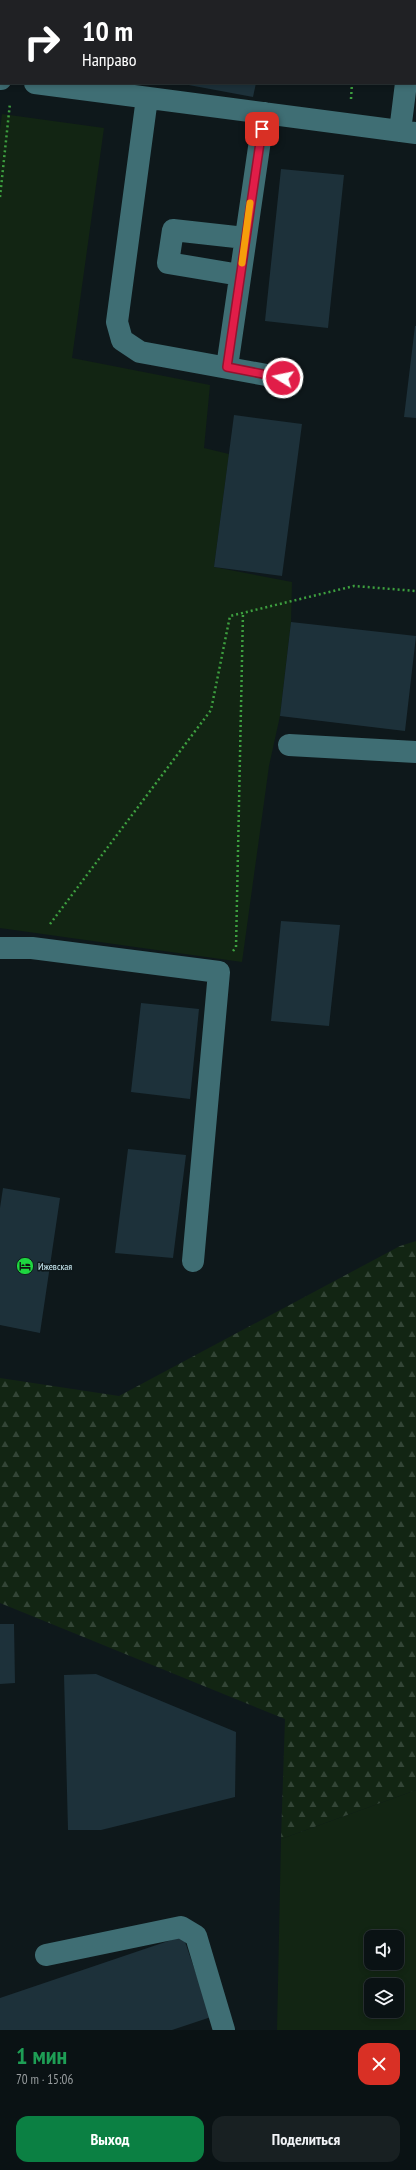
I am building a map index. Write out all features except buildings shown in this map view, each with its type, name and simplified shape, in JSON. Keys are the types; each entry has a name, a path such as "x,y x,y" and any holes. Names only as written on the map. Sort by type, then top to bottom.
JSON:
{"lane":[{"path":"42,84 408,132 406,84"},
{"path":"147,98 117,322 122,340 140,352 283,378"},
{"path":"227,367 264,113"},
{"path":"240,275 168,263 173,230 245,238"},
{"path":"289,745 416,752"},
{"path":"0,948 32,948 219,972 193,1261"},
{"path":"46,1955 181,1927 196,1936 224,2030"}],"path":[{"path":"0,197 11,98"},
{"path":"32,948 211,710 230,616 354,586 416,591"},
{"path":"219,972 236,947 243,612"}],"green space":[{"path":"2,114 104,128 72,358 210,385 204,448 229,454 214,567 292,582 291,622 280,716 269,766 242,962 0,928 0,129"},
{"path":"416,1241 416,1790 281,1839 285,1719 0,1603 0,1378 119,1396 400,1246"},
{"path":"416,1790 416,2030 277,2030 281,1839"}],"slow traffic":[{"path":"242,263 250,203"}],"place":[{"name":"Ижевская","path":"25,1266"}],"route":[{"path":"262,129 227,367 283,378"}]}
